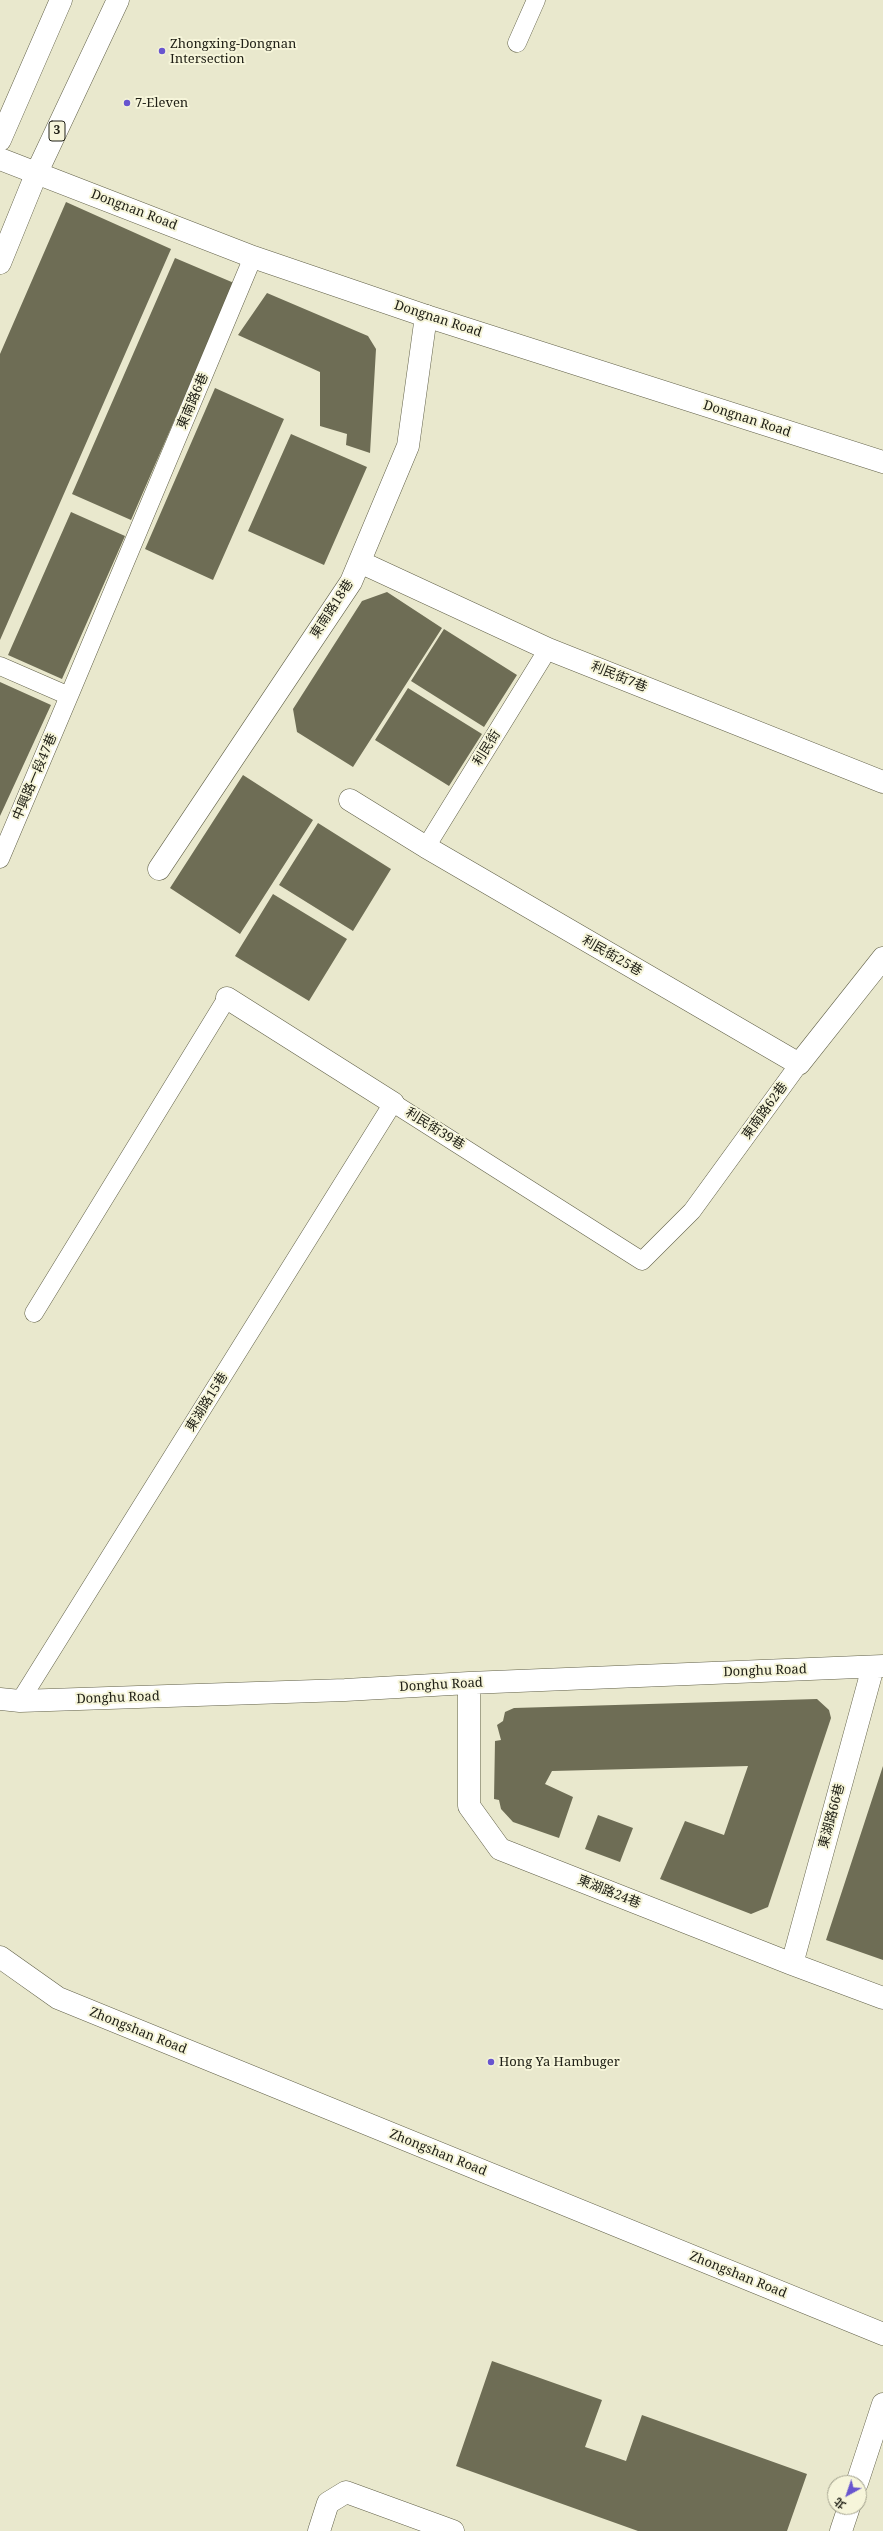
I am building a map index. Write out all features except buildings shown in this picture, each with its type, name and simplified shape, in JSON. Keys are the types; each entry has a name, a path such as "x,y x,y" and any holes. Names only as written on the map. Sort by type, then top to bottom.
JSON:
{"street":[{"path":"0,140 61,0"},
{"name":"3","path":"0,263 37,172 118,0"},
{"name":"Dongnan Road","path":"0,159 37,172 253,257 426,316 883,462"},
{"name":"東南路18巷","path":"159,869 351,582 408,446 426,316"},
{"name":"利民街7巷","path":"360,562 548,649 883,782"},
{"name":"利民街25巷","path":"350,800 426,847 799,1064"},
{"name":"東南路62巷","path":"799,1064 883,958"},
{"name":"利民街39巷","path":"228,998 394,1103"},
{"name":"Donghu Road","path":"10,1700 345,1690 469,1683 878,1667"},
{"name":"東湖路66巷","path":"792,1964 878,1667"},
{"name":"東湖路24巷","path":"469,1683 469,1806 500,1849 792,1964 883,1998"},
{"name":"Zhongshan Road","path":"0,1957 58,1998 883,2334"},
{"path":"860,2475 883,2404"},
{"path":"319,2531 328,2503 346,2492 453,2531"},
{"path":"841,2531 846,2515"}],"lane":[{"path":"517,43 536,0"},
{"name":"東南路6巷","path":"133,545 253,257"},
{"name":"中興路一段47巷","path":"0,859 133,545"},
{"name":"利民街","path":"426,847 548,649"},
{"path":"0,666 69,696"},
{"path":"34,1313 228,998"},
{"name":"東南路62巷","path":"642,1261 692,1212 799,1064"},
{"name":"利民街39巷","path":"394,1103 642,1261"},
{"name":"東湖路15巷","path":"10,1700 394,1103"}],"place":[{"name":"Zhongxing-Dongnan Intersection","path":"162,51"},
{"name":"7-Eleven","path":"127,103"},
{"name":"Hong Ya Hambuger","path":"491,2062"}]}
